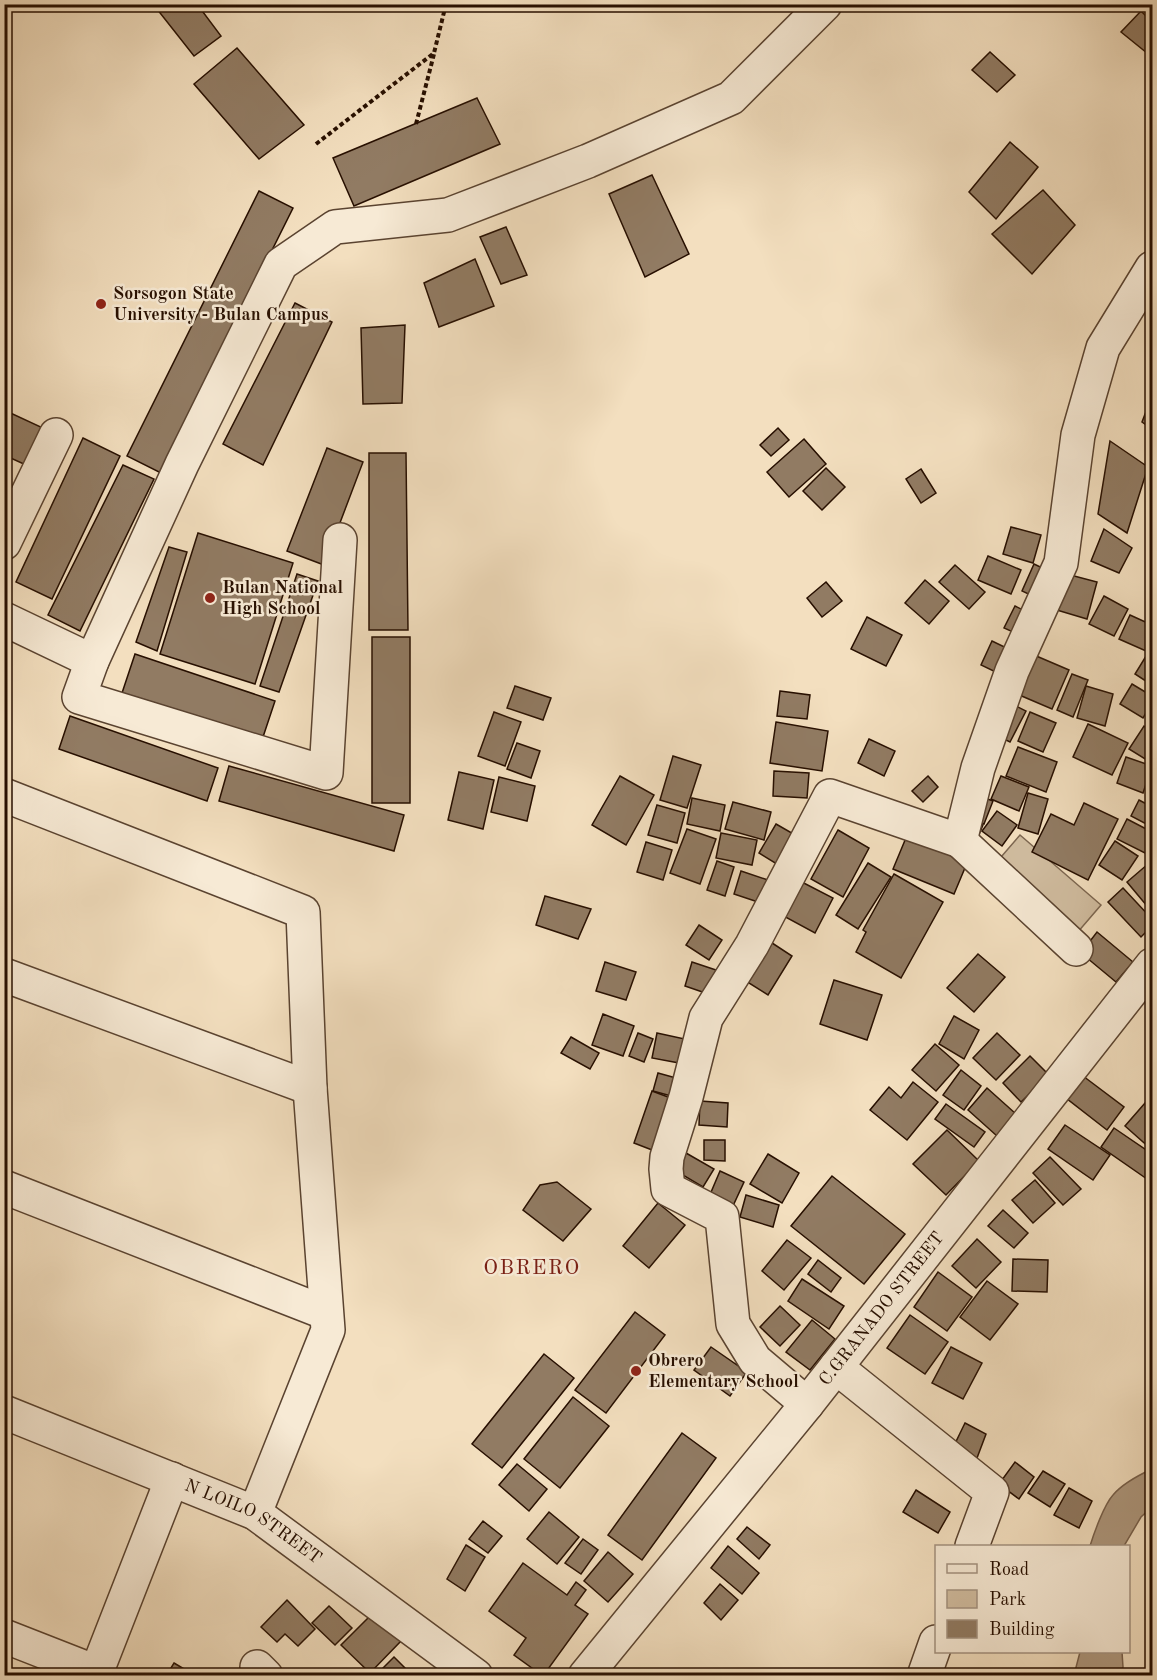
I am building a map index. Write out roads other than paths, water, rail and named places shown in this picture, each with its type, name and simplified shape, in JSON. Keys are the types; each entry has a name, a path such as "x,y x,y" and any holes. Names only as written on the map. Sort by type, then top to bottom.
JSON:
{"street":[{"path":"340,540 326,773 79,697 92,661 182,464 281,264 335,227 448,215 588,161 731,98 825,4"},
{"path":"960,841 978,768 1012,671 1060,563 1077,435 1103,348 1152,268"},
{"path":"4,543 56,435"},
{"path":"4,619 92,661"},
{"path":"4,795 303,912 310,1088 328,1330 255,1513"},
{"path":"807,1404 755,1360 732,1324 722,1217 668,1189 666,1169 667,1157 686,1097 706,1018 752,945 830,795 960,841 1076,949"},
{"path":"4,975 310,1088"},
{"name":"C.GRANADO STREET","path":"585,1676 1148,980"},
{"path":"4,1187 326,1312"},
{"path":"836,1367 992,1492 972,1545"},
{"name":"N LOILO STREET","path":"4,1412 255,1513 476,1676"},
{"path":"4,1636 95,1674 172,1479"},
{"path":"924,1676 935,1645"}],"place":[{"name":"Sorsogon State University - Bulan Campus","path":"101,304"},
{"name":"Bulan National High School","path":"210,598"},
{"name":"Obrero Elementary School","path":"636,1371"}],"district":[{"name":"OBRERO","path":"532,1268"}]}
